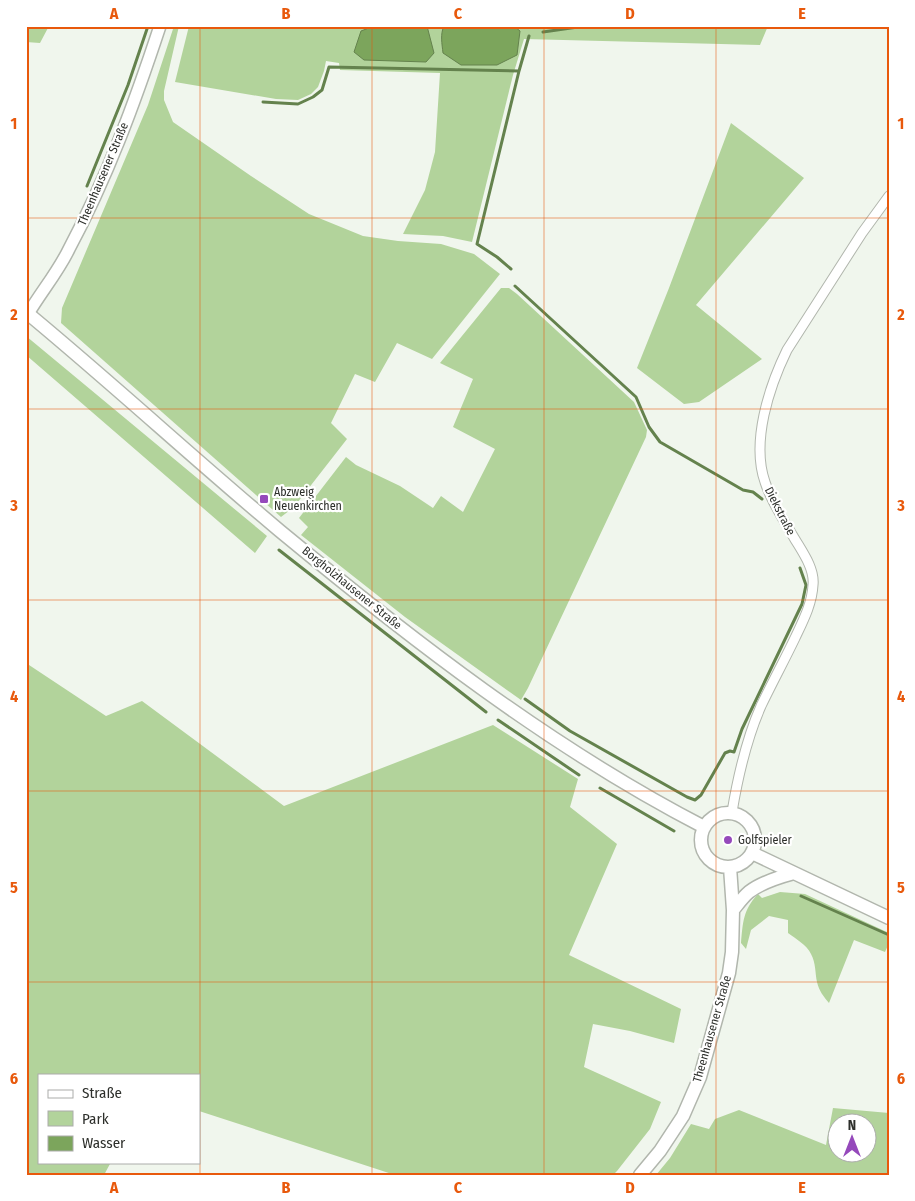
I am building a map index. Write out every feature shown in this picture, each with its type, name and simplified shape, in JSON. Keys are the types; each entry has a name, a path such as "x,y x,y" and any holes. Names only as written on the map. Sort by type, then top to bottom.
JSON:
{"main road":[{"name":"Borgholzhausener Straße","path":"27,313 279,530 417,640 511,710 639,792 704,828"},
{"path":"732,812 748,820 756,836 752,853 747,860 739,865 730,867 716,864 710,860 702,848 701,841 704,828 709,821 716,816 732,812"},
{"path":"752,853 889,918"},
{"name":"Theenhausener Straße","path":"640,1175 660,1151 683,1116 700,1077 729,973 732,952 733,910 730,867"},
{"path":"733,910 758,886 794,873"}],"street":[{"name":"Theenhausener Straße","path":"27,313 68,251 93,202 139,91 160,26"},
{"name":"Diekstraße","path":"732,812 747,743 761,707 809,608 813,585 813,576 807,560 781,516 765,482 759,448 762,422 781,362 787,350 862,233 889,196"}],"green space":[{"path":"26,26 49,26 40,43 26,42"},
{"path":"174,26 179,26 164,91 164,100 173,122 309,214 363,236 441,244 474,254 500,274 432,359 397,343 375,382 355,374 331,423 347,439 294,507 281,517 61,323 62,308 148,105"},
{"path":"189,26 768,26 760,45 524,39 513,75 472,242 443,236 403,234 425,190 435,152 440,73 340,70 339,63 326,61 318,87 311,94 298,100 276,99 175,82"},
{"path":"731,123 804,178 696,305 762,359 699,402 684,404 637,368"},
{"path":"501,288 509,288 517,294 634,402 647,430 646,437 521,700 405,617 301,535 308,527 299,518 346,457 356,465 400,486 433,508 441,496 463,512 495,449 453,427 473,379 440,363"},
{"path":"26,336 267,536 255,553 26,355"},
{"path":"26,663 106,716 142,701 284,806 493,725 578,779 570,807 617,844 569,955 681,1009 674,1043 630,1031 593,1024 584,1067 661,1102 650,1129 613,1175 395,1175 200,1111 200,1074 38,1074 38,1164 110,1164 104,1175 26,1175"},
{"path":"780,892 805,894 889,933 889,943 885,952 854,940 829,1003 819,988 813,957 801,942 788,933 788,920 769,916 751,930 746,949 741,943 742,929 749,905 758,894 762,898"},
{"path":"833,1108 889,1113 889,1175 656,1175 670,1158 691,1124 709,1129 715,1119 739,1110 826,1145 828,1134 828,1164 878,1164 878,1114 832,1114"}],"water":[{"path":"374,26 427,26 434,53 426,62 364,60 354,52 361,31"},
{"path":"444,26 514,26 520,31 517,55 497,65 461,65 443,53 442,36"}],"waterway":[{"path":"87,186 128,85 148,26"},
{"path":"543,32 585,26"},
{"path":"511,269 477,244 529,36"},
{"path":"263,102 298,104 313,97 322,90 329,67 519,71"},
{"path":"515,286 636,397 649,427 660,442 743,490 753,492 762,499"},
{"path":"279,550 486,712"},
{"path":"525,699 570,731 695,800 701,795 725,753 734,752 742,729 802,604 806,585 800,568"},
{"path":"498,720 579,775"},
{"path":"600,788 674,831"},
{"path":"801,896 889,935"}],"place":[{"name":"Abzweig Neuenkirchen","path":"264,499"},
{"name":"Golfspieler","path":"728,840"}]}
